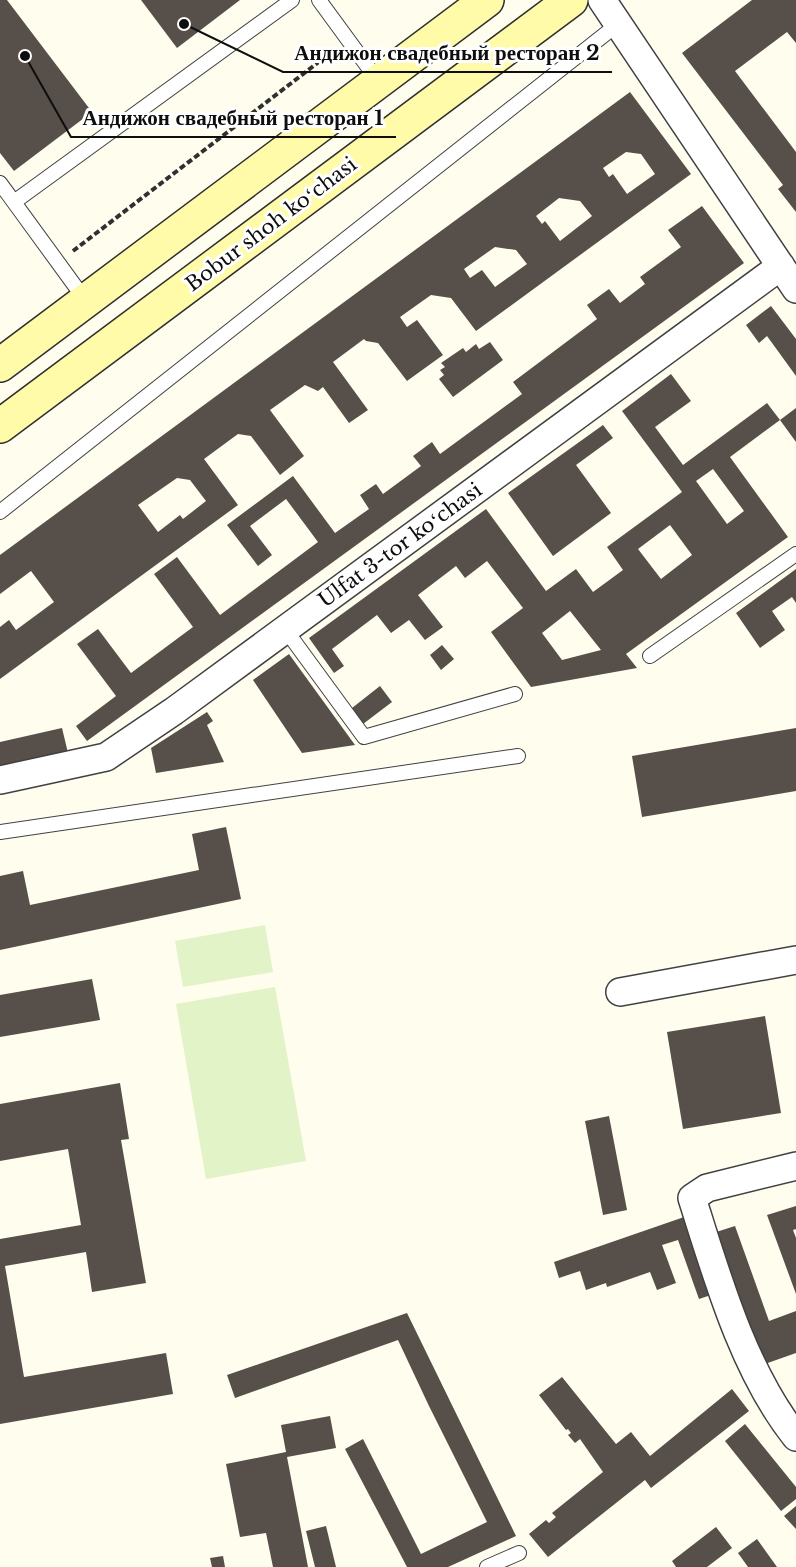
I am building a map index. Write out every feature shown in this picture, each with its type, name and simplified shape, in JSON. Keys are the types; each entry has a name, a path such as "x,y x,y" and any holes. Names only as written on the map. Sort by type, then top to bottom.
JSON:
{"main road":[{"path":"0,365 487,0"},
{"name":"Bobur shoh koʻchasi","path":"0,426 571,0"}],"street":[{"path":"602,0 796,289"},
{"name":"Ulfat 3-tor koʻchasi","path":"0,780 106,757 174,711 781,266"},
{"path":"620,992 796,960"},
{"path":"796,1166 707,1188 692,1198 718,1282 755,1373 796,1437"}],"lane":[{"path":"14,202 292,0"},
{"path":"319,0 379,82"},
{"path":"0,512 618,24"},
{"path":"0,183 86,301"},
{"path":"650,656 796,554"},
{"path":"285,629 364,737 515,694"},
{"path":"0,832 518,756"},
{"path":"487,1567 519,1553"}],"path":[{"path":"58,262 348,39"}],"green space":[{"path":"265,925 273,972 183,987 175,941"},
{"path":"275,987 306,1161 206,1179 176,1004"}],"building":[{"path":"0,0 7,0 92,112 14,171 0,153"},
{"path":"141,0 240,0 177,48"},
{"path":"752,0 796,0 796,43 787,32 735,71 796,152 796,212 778,189 783,185 682,53"},
{"path":"630,92 691,174 476,331 451,298 431,295 400,317 407,327 417,320 443,355 407,381 378,343 364,339 333,362 368,410 349,423 323,387 318,391 305,385 270,410 304,456 280,475 251,436 238,434 204,459 238,505 0,679 0,627 9,620 16,630 54,602 31,571 0,594 0,555","holes":["626,152 641,154 655,174 627,194 613,174 609,177 603,168","559,198 580,201 592,216 560,241 545,221 542,224 536,216","495,247 516,250 527,264 495,287 482,270 470,278 464,269","177,478 190,480 206,501 183,519 180,515 158,532 138,505"]},
{"path":"702,206 744,263 87,741 76,726 116,696 77,644 98,629 131,673 193,627 154,574 177,557 220,615 318,542 286,499 250,526 272,555 258,566 227,525 293,476 335,533 369,509 360,495 376,484 383,494 421,466 413,456 432,442 440,454 522,394 513,382 597,319 587,305 609,289 620,303 645,284 640,277 681,247 668,230"},
{"path":"771,306 796,339 796,376 767,336 759,343 746,325"},
{"path":"490,342 503,360 453,397 439,379 444,375 440,370 445,367 441,363 463,348 466,352 476,344 479,349"},
{"path":"671,374 691,401 655,427 683,465 767,403 780,420 730,457 788,537 626,654 637,668 531,687 491,632 523,608 487,561 465,578 456,566 418,595 443,627 425,640 409,620 391,633 377,615 332,649 344,666 334,673 309,638 486,509 546,591 576,569 593,592 623,570 607,547 682,492 622,411","holes":["713,469 744,511 727,524 696,481","670,525 692,555 661,579 638,549","570,611 601,650 562,660 542,633"]},
{"path":"796,408 796,442 780,420"},
{"path":"603,425 613,438 576,465 611,513 553,556 508,493"},
{"path":"796,569 796,603 792,597 772,611 785,630 760,648 736,613"},
{"path":"442,645 454,659 441,670 430,655"},
{"path":"289,654 355,745 302,753 253,680"},
{"path":"380,686 392,702 363,724 352,708"},
{"path":"207,712 213,721 207,725 224,762 156,773 151,748"},
{"path":"62,728 68,753 0,768 0,742"},
{"path":"796,728 796,791 642,817 632,756"},
{"path":"226,827 241,899 0,950 0,876 23,871 30,905 199,870 192,834"},
{"path":"92,979 100,1020 0,1037 0,995"},
{"path":"765,1016 781,1113 683,1129 667,1032"},
{"path":"120,1083 129,1139 121,1140 146,1283 92,1292 86,1252 5,1266 24,1377 166,1353 173,1394 0,1424 0,1239 81,1225 68,1149 0,1161 0,1104"},
{"path":"609,1116 627,1210 603,1215 585,1121"},
{"path":"796,1206 796,1229 793,1230 796,1238 796,1294 767,1215"},
{"path":"687,1216 714,1294 699,1299 678,1240 662,1245 676,1283 657,1290 650,1272 607,1287 606,1283 586,1290 580,1271 559,1278 554,1262"},
{"path":"735,1226 769,1321 796,1311 796,1353 762,1365 713,1233"},
{"path":"407,1313 516,1536 448,1567 407,1567 345,1449 363,1439 421,1554 487,1522 398,1340 235,1398 227,1375"},
{"path":"562,1377 616,1444 631,1432 650,1456 732,1389 749,1411 651,1488 645,1480 548,1557 529,1534 546,1520 549,1523 556,1517 552,1513 603,1472 580,1439 575,1443 568,1435 571,1433 568,1429 566,1430 539,1395"},
{"path":"330,1416 336,1448 287,1457 308,1567 273,1567 266,1533 240,1537 226,1464 286,1452 281,1425"},
{"path":"745,1424 796,1487 796,1499 781,1511 725,1441"},
{"path":"796,1506 796,1529 784,1516"},
{"path":"326,1526 336,1567 315,1567 306,1531"},
{"path":"716,1527 732,1548 707,1567 676,1567 672,1561"},
{"path":"757,1539 777,1567 748,1567 738,1553"},
{"path":"223,1556 225,1567 212,1567 210,1558"}],"place":[{"name":"Андижон свадебный ресторан 2","path":"184,24"},
{"name":"Андижон свадебный ресторан 1","path":"25,56"}]}
